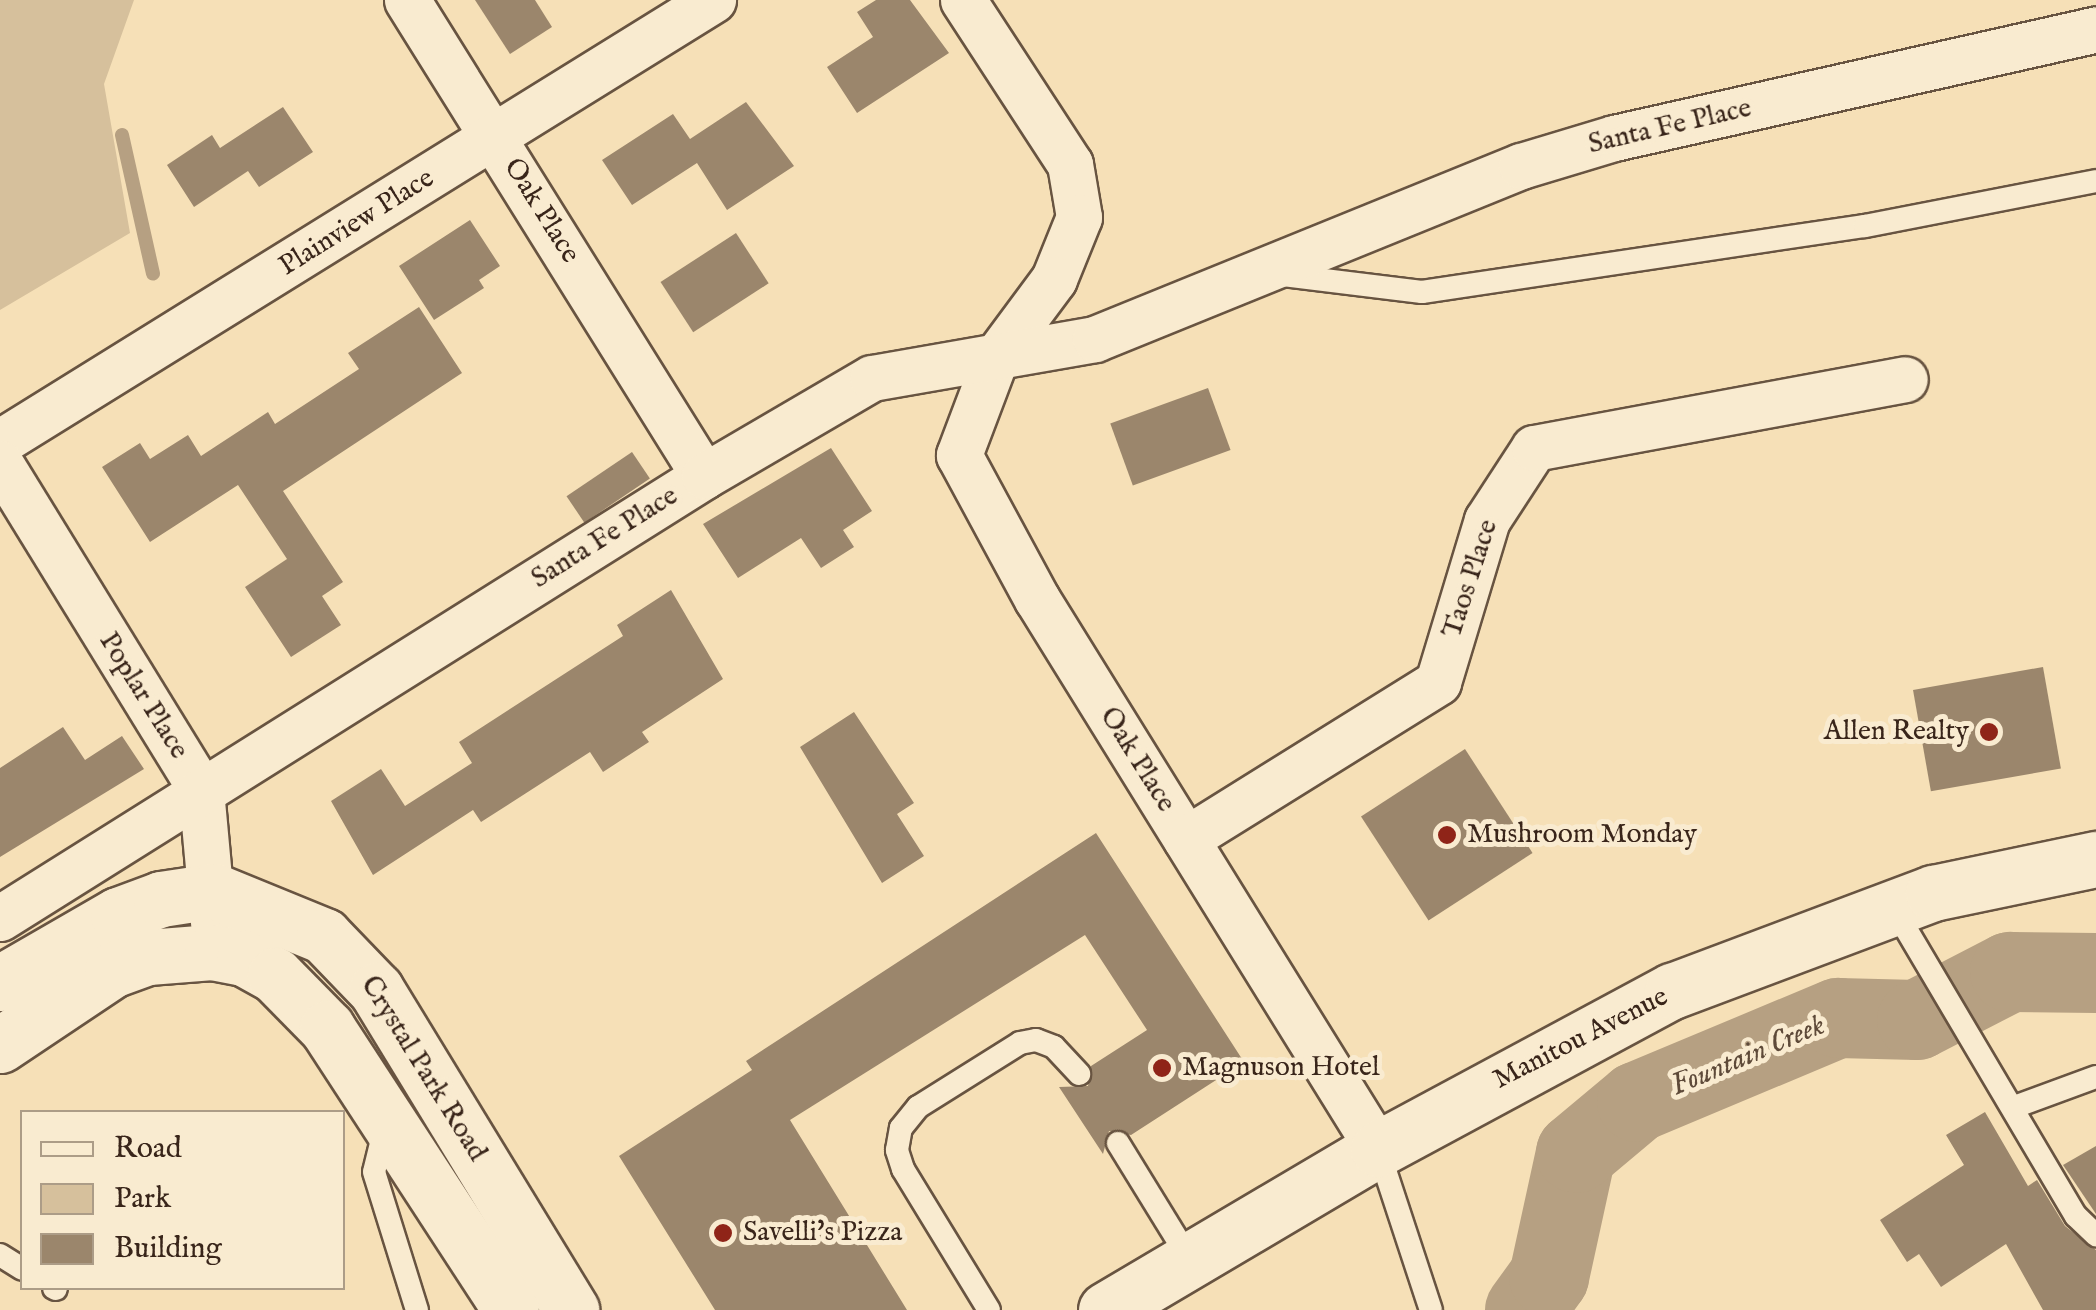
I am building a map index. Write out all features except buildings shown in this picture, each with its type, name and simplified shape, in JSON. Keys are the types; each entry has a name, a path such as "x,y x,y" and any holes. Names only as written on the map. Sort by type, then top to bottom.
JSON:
{"street":[{"name":"Oak Place","path":"407,0 704,476"},
{"name":"Plainview Place","path":"0,442 713,0"},
{"path":"963,0 1050,130 1078,190 1072,247 996,357"},
{"name":"Santa Fe Place","path":"0,918 704,476 872,378 1095,339 1520,166 1614,138 2096,29"},
{"name":"Oak Place","path":"996,357 959,455 1037,599 1378,1149"},
{"name":"Taos Place","path":"1186,839 1438,682 1487,520 1534,448 1905,379"},
{"name":"Poplar Place","path":"0,463 201,790 214,891 212,952"},
{"name":"Manitou Avenue","path":"1106,1310 1378,1149 1672,990 1894,907 1976,882 2096,860"},
{"name":"Crystal Park Road","path":"0,982 118,915 161,899 214,891 294,920 347,954 510,1310"},
{"name":"Crystal Park Road","path":"0,1045 112,970 148,957 212,952 244,958 302,1000 412,1103 571,1310"}],"lane":[{"name":"Santa Fe Place","path":"1259,272 1422,292 1865,226 2096,181"},
{"path":"1894,907 1933,977 2017,1106 2076,1216 2096,1235"},
{"path":"989,1310 903,1170 896,1150 901,1128 918,1108 1020,1043 1036,1040 1054,1047 1079,1074"},
{"path":"2017,1106 2096,1077"},
{"path":"412,1103 374,1172 417,1310"},
{"path":"1118,1144 1190,1260"},
{"path":"1378,1149 1431,1310"}],"green space":[{"path":"0,0 134,0 104,84 130,233 0,310"}],"waterway":[{"path":"122,135 153,274"},
{"name":"Fountain Creek","path":"1525,1310 1549,1277 1576,1153 1637,1102 1838,1018 1917,1020 2010,972 2096,973"}],"place":[{"name":"Allen Realty","path":"1989,732"},
{"name":"Mushroom Monday","path":"1447,835"},
{"name":"Magnuson Hotel","path":"1162,1068"},
{"name":"Savelli's Pizza","path":"723,1233"}]}
